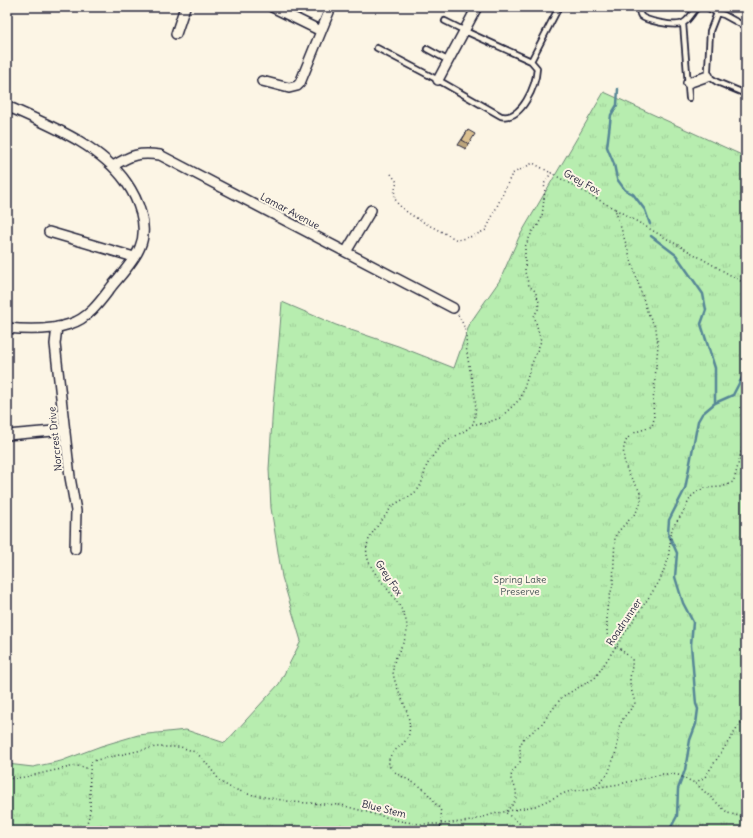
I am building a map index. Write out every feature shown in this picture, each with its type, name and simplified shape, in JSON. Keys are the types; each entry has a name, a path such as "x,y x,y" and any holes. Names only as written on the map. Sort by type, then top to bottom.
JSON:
{"street":[{"path":"176,34 185,7"},
{"path":"272,7 321,31"},
{"path":"262,81 289,88 297,86 300,83 331,7"},
{"path":"438,80 476,10"},
{"path":"688,83 708,76"},
{"path":"7,106 56,128 113,166 136,199 142,218 143,234 141,247 134,257 97,307 82,319 57,327 22,330 7,328"},
{"name":"Lamar Avenue","path":"113,166 128,157 146,153 160,155 453,308"},
{"path":"346,252 371,210"},
{"path":"49,232 134,257"},
{"name":"Norcrest Drive","path":"57,327 55,344 76,511 75,549"},
{"path":"7,435 65,430"}],"lane":[{"path":"465,7 476,10"},
{"path":"530,61 560,7"},
{"path":"639,7 639,13 641,16 648,20 680,24 686,21 692,12 698,7"},
{"path":"707,7 746,27"},
{"path":"717,13 710,30 708,76 746,94"},
{"path":"377,48 438,80 501,116 509,117 514,115 531,93 536,78 537,68 530,61 445,21"},
{"path":"683,23 689,98"},
{"path":"427,49 449,61"}],"path":[{"path":"391,174 397,182 394,193 396,201 404,211 457,240 473,236 486,230 512,174 532,163 551,173"},
{"name":"Grey Fox","path":"441,824 441,811 430,796 420,786 393,771 390,766 389,758 392,753 404,744 409,735 410,726 404,702 394,677 393,668 407,629 406,620 399,605 371,567 366,548 370,535 394,505 412,496 419,487 428,464 439,448 474,424 483,424 500,418 521,398 532,362 541,341 534,315 538,310 539,302 535,292 529,286 525,272 525,247 533,230 537,227 542,217 545,189 544,184 551,173 746,284"},
{"path":"594,787 608,774 617,749 619,727 624,717 635,704 630,686 633,665 632,659 612,642 608,634 607,608 613,584 615,537 617,531 635,513 641,500 639,491 629,474 623,448 628,438 635,433 646,430 652,426 654,419 653,402 658,345 656,329 647,311 615,209"},
{"path":"453,308 462,322 467,335 467,358 476,396 476,416 474,424"},
{"name":"Roadrunner","path":"505,812 513,804 517,797 516,788 511,779 512,772 520,762 520,746 522,739 540,726 562,697 595,678 659,582 668,560 672,528 682,514 691,497 698,491 705,488 722,487 733,482 736,477 746,433"},
{"path":"694,783 705,777 746,715"},
{"name":"Blue Stem","path":"89,769 92,761 156,747 181,747 195,752 203,759 220,782 243,792 293,802 341,805 400,821 420,824 441,824 471,821 493,814 535,806 567,792 620,784 662,774 671,774 678,775 694,783 728,813 746,818"},
{"path":"7,779 25,777 70,767 80,766 89,769 89,822 84,829 80,831"},
{"path":"505,812 529,831"},
{"path":"440,831 441,824"}],"green space":[{"name":"Spring Lake Preserve","path":"604,92 746,157 746,831 7,831 7,764 33,767 61,761 101,746 138,735 186,730 225,743 279,684 301,641 282,577 271,508 269,469 282,302 336,325 398,346 454,368 470,323 500,280 519,237"}],"building":[{"path":"468,130 475,134 469,144 462,140"}],"waterway":[{"path":"618,89 617,105 611,115 607,147 614,164 617,179 625,190 633,194 645,210 650,224"},
{"path":"651,236 676,255 703,294 706,310 701,324 715,368 715,403"},
{"path":"669,831 677,816 678,789 685,770 690,740 696,724 698,709 696,704 691,645 693,622 683,603 675,577 677,553 668,533 669,520 685,489 698,421 702,414 715,403 733,395 746,370"}]}
